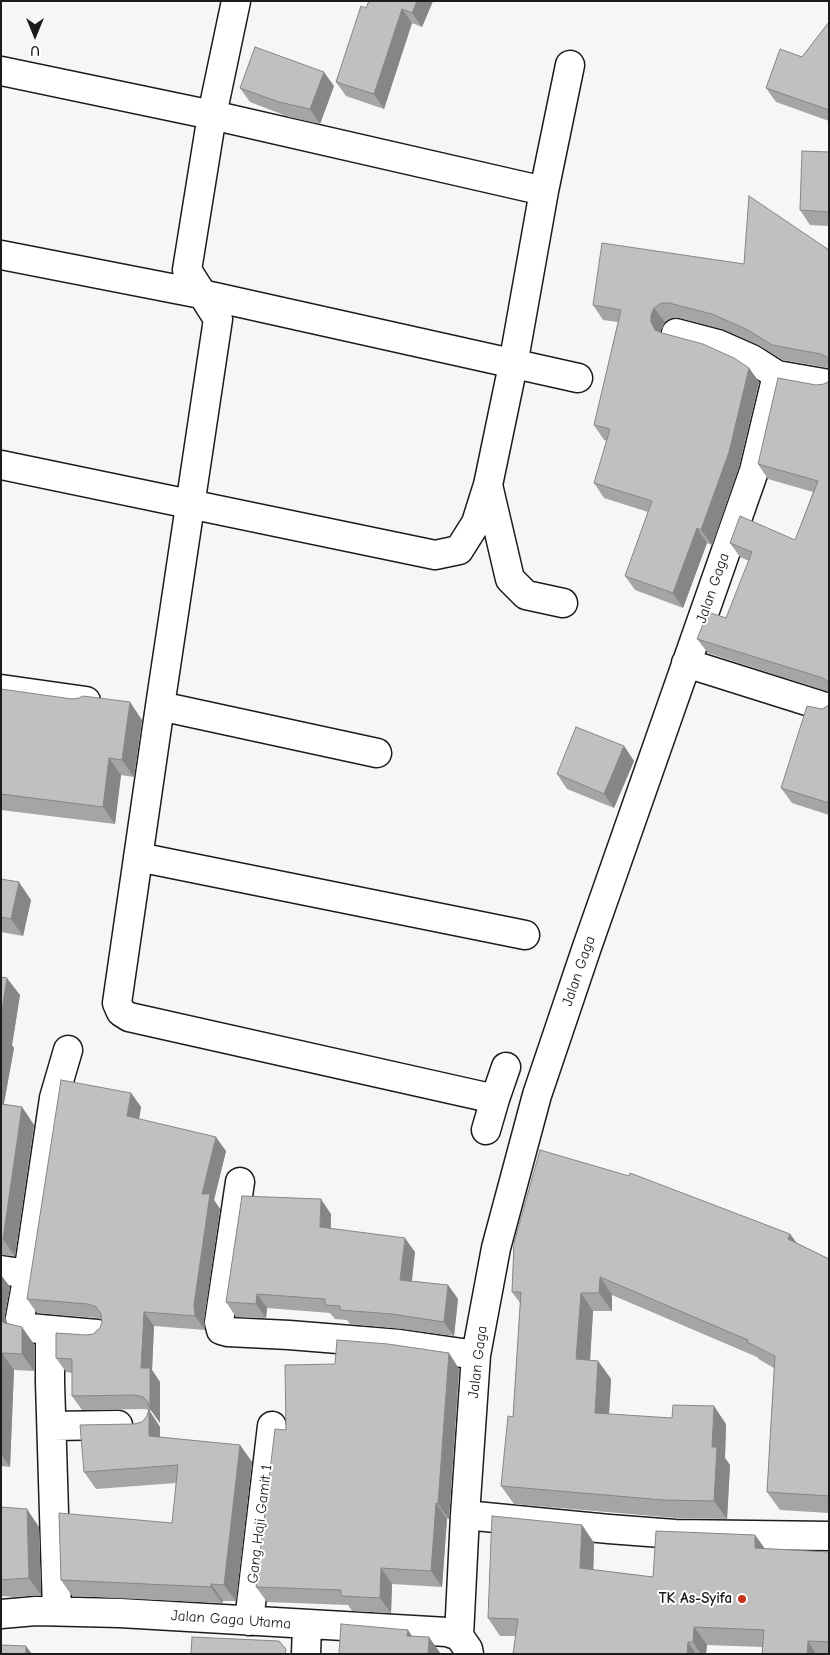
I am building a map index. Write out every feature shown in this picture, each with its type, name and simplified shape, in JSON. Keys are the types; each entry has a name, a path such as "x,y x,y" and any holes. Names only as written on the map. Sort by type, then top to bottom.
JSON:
{"street":[{"path":"236,1 212,115 186,270 218,319 117,1003 121,1012 129,1017 495,1099"},
{"path":"1,465 435,555 459,550 476,523 488,484 570,65"},
{"path":"1,71 212,115 544,191"},
{"path":"1,255 201,294 578,378"},
{"path":"676,333 718,344 752,359 777,375 829,384"},
{"name":"Jalan Gaga","path":"464,1645 465,1515 476,1355 496,1248 537,1095 754,471 777,375"},
{"path":"488,484 510,579 526,595 563,603"},
{"path":"686,663 829,708"},
{"path":"1,689 86,700"},
{"path":"160,706 377,752"},
{"path":"138,857 525,935"},
{"path":"68,1050 54,1098 14,1272 22,1326 97,1334"},
{"path":"486,1130 506,1067"},
{"path":"240,1182 219,1322 221,1330 400,1344 476,1355"},
{"path":"50,1330 57,1611"},
{"path":"52,1426 145,1425"},
{"name":"Gang Haji Gamit 1","path":"249,1621 272,1426"},
{"path":"465,1515 570,1526 676,1534 829,1536"},
{"name":"Jalan Gaga Utama","path":"1,1614 57,1611 120,1613 447,1632 464,1645"},
{"path":"306,1654 307,1625"}],"building":[{"path":"369,1 417,1 412,13 402,9 374,94 336,82 361,6 366,8"},
{"path":"829,22 829,110 766,88 780,49 802,57"},
{"path":"255,47 324,72 310,109 279,102 240,88"},
{"path":"802,151 829,152 829,212 800,210"},
{"path":"749,196 829,250 829,358 821,354 772,345 748,330 712,314 669,303 661,303 654,308 651,322 655,330 703,344 734,358 749,368 729,452 701,530 697,528 673,593 625,576 652,501 594,483 610,429 594,425 621,310 593,305 602,243 744,264"},
{"path":"778,378 816,385 829,381 829,682 823,678 697,639 708,612 726,618 752,552 730,543 740,516 795,540 818,481 758,464"},
{"path":"1,689 72,699 83,696 130,702 122,760 109,758 103,807 1,794"},
{"path":"829,705 829,803 781,788 807,706 822,709"},
{"path":"576,727 624,746 604,794 557,774"},
{"path":"1,879 19,882 11,919 1,917"},
{"path":"1,977 7,978 1,1017"},
{"path":"61,1080 131,1093 127,1116 216,1137 202,1194 210,1194 194,1305 195,1316 144,1312 141,1368 150,1368 150,1409 148,1402 143,1397 135,1395 72,1396 72,1359 56,1358 56,1333 93,1334 100,1328 102,1322 101,1314 96,1307 88,1304 27,1299"},
{"path":"1,1104 22,1107 3,1239 1,1239"},
{"path":"540,1150 629,1176 630,1173 790,1234 788,1239 829,1259 829,1496 767,1492 775,1356 747,1342 748,1340 600,1277 599,1293 581,1293 576,1359 598,1361 595,1413 672,1418 673,1405 714,1406 712,1447 717,1447 714,1501 663,1500 501,1486 508,1416 513,1417 521,1292 512,1292 514,1243"},
{"path":"242,1196 321,1199 320,1227 405,1238 400,1280 448,1285 444,1322 392,1314 340,1310 340,1306 325,1305 325,1299 257,1294 256,1304 226,1302"},
{"path":"1,1321 22,1327 22,1354 2,1353 1,1377"},
{"path":"337,1340 388,1344 449,1353 431,1571 381,1568 380,1598 341,1596 341,1590 256,1587 275,1429 286,1430 285,1365 335,1364"},
{"path":"149,1410 149,1436 240,1445 224,1585 211,1584 211,1587 61,1580 59,1513 172,1523 178,1465 84,1472 80,1425 134,1424 142,1422"},
{"path":"1,1507 27,1509 29,1578 1,1580"},
{"path":"492,1516 582,1525 580,1568 653,1577 656,1531 755,1535 755,1548 829,1552 829,1642 808,1641 807,1654 762,1654 764,1630 694,1627 693,1642 688,1642 687,1654 513,1654 518,1619 488,1618"},
{"path":"341,1624 408,1630 407,1636 429,1637 428,1654 339,1654"},
{"path":"192,1637 279,1641 286,1649 285,1654 191,1654"},
{"path":"1,1645 26,1646 26,1654 1,1654"}],"place":[{"name":"TK As-Syifa","path":"742,1599"}]}
